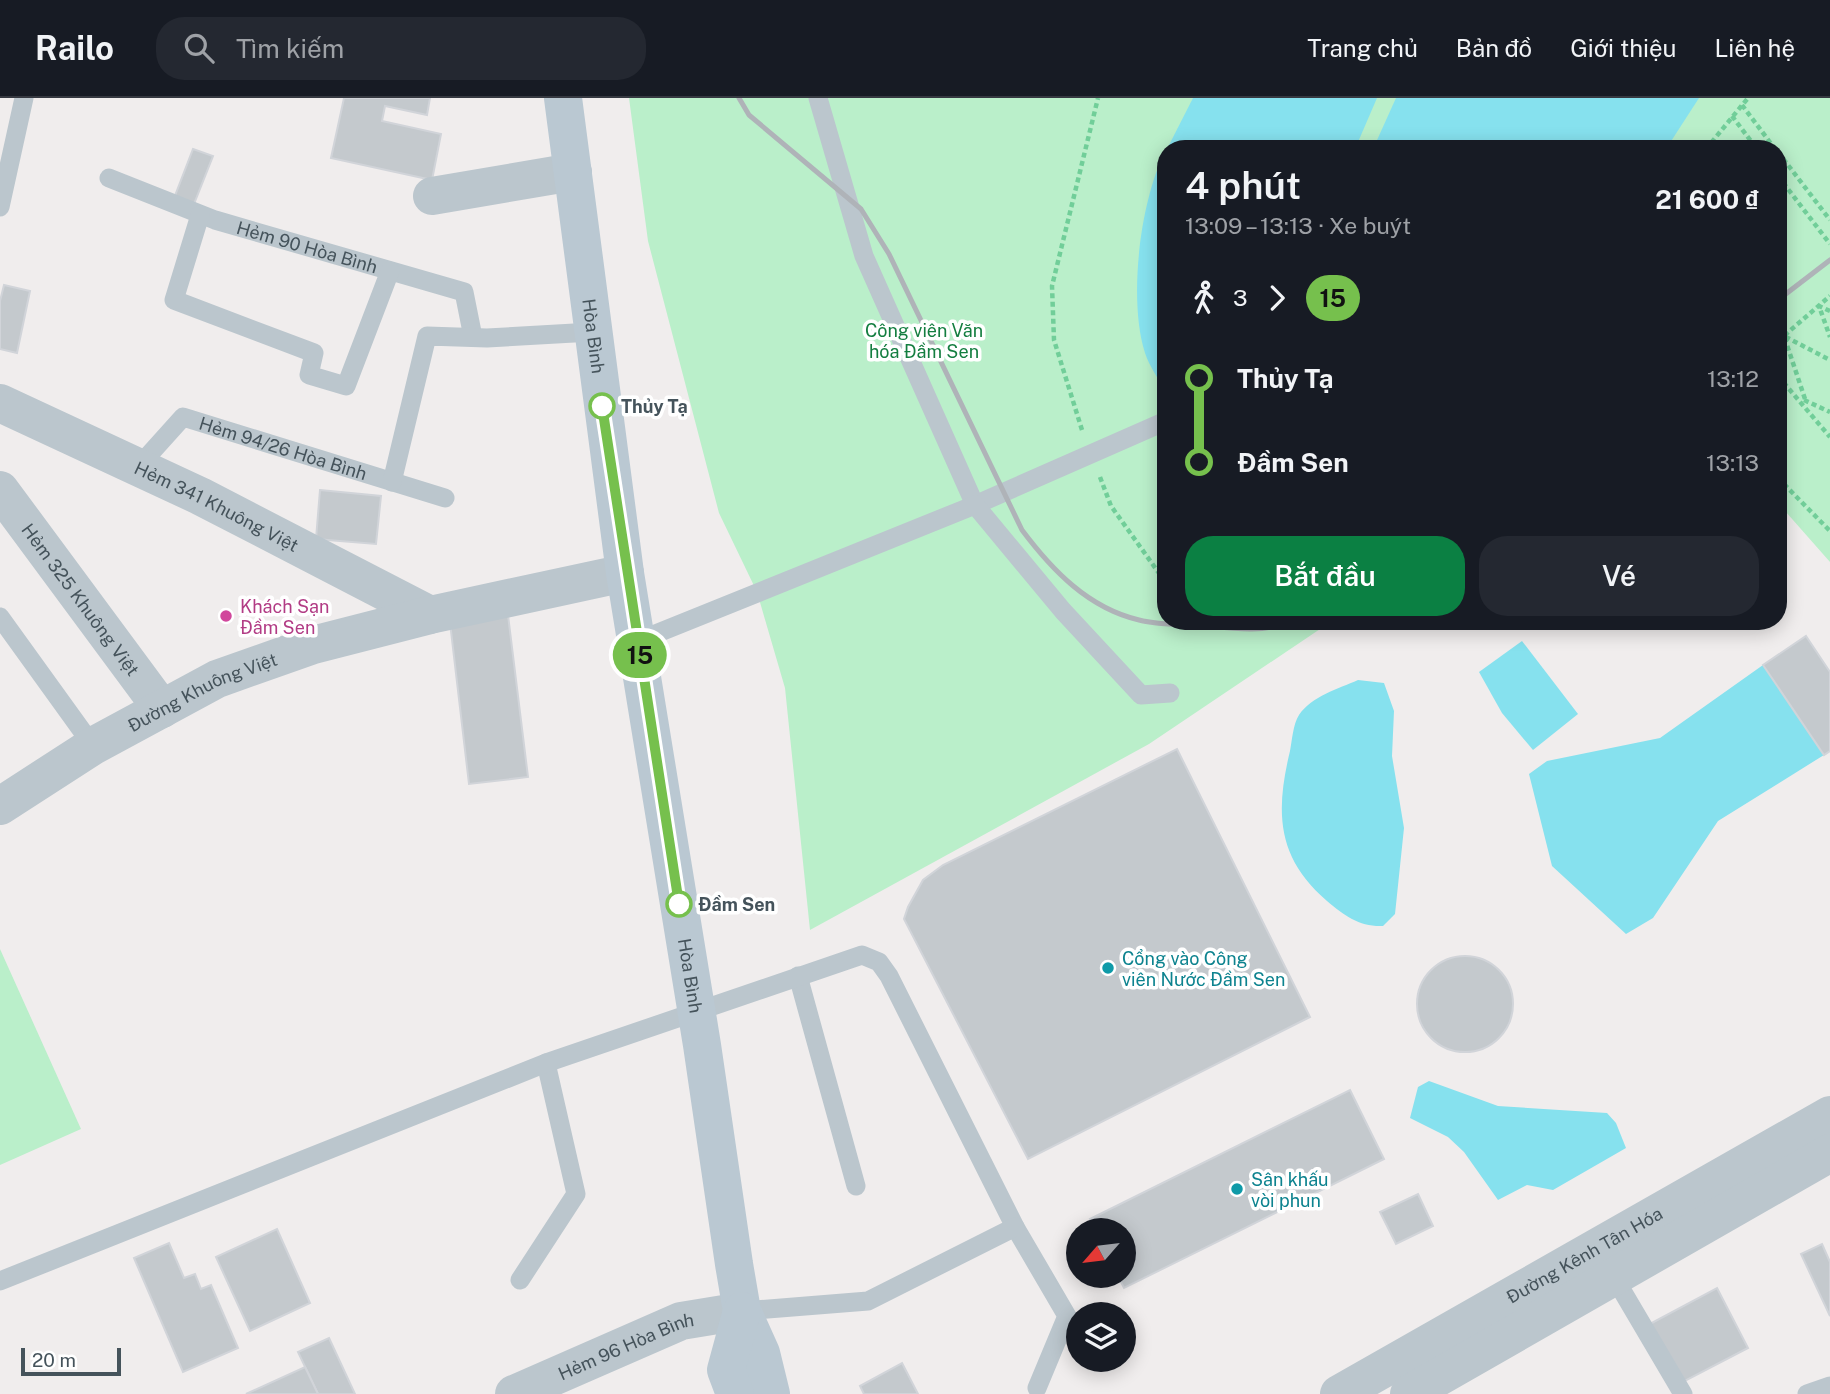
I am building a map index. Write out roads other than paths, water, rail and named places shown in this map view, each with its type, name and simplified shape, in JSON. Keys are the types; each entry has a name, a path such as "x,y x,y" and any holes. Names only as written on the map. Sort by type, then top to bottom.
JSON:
{"main road":[{"name":"Hòa Bình","path":"563,98 625,573 638,641 742,1311 761,1353 771,1394"},
{"name":"Hòa Bình","path":"734,1394 726,1370 742,1311"}],"street":[{"path":"432,196 573,172"},
{"name":"Hẻm 341 Khuông Việt","path":"0,403 138,467 430,615"},
{"name":"Hẻm 325 Khuông Việt","path":"0,490 162,709"},
{"name":"Đường Khuông Việt","path":"0,806 93,746 217,679 313,645 430,615 625,573"},
{"name":"Đường Kênh Tân Hóa","path":"1339,1394 1830,1115"},
{"name":"Đường Kênh Tân Hóa","path":"1409,1394 1830,1153"},
{"name":"Hẻm 96 Hòa Bình","path":"514,1394 681,1321 742,1311"}],"lane":[{"path":"0,207 24,98"},
{"path":"818,98 864,256 975,505 1063,611 1141,695 1170,693"},
{"name":"Hẻm 90 Hòa Bình","path":"109,178 200,215 464,292 473,337"},
{"path":"200,215 174,300 314,353 309,375 346,386 390,271"},
{"path":"391,482 428,336 592,332"},
{"name":"Hẻm 94/26 Hòa Bình","path":"138,467 183,417 445,498"},
{"path":"638,641 975,505 1157,425"},
{"path":"0,617 93,746"},
{"path":"0,1281 546,1063 862,955 879,962 889,976 1016,1227 1067,1316 1037,1388"},
{"path":"798,976 856,1186"},
{"path":"520,1280 576,1194 546,1063"},
{"path":"742,1311 869,1301 966,1255 1016,1227"},
{"path":"1614,1277 1683,1394"},
{"path":"1807,1394 1830,1385"}],"water":[{"path":"1193,98 1377,98 1359,140 1172,140"},
{"path":"1396,98 1699,98 1672,140 1377,140"},
{"path":"1157,171 1157,377 1145,353 1137,306 1143,223"},
{"path":"1522,641 1578,714 1533,750 1502,713 1479,672"},
{"path":"1763,665 1824,755 1718,821 1653,918 1626,934 1552,866 1529,774 1547,761 1660,738"},
{"path":"1358,680 1384,683 1394,711 1392,756 1404,828 1395,914 1383,926 1367,925 1347,916 1310,885 1289,851 1282,814 1285,773 1299,715 1318,698"},
{"path":"1429,1081 1498,1106 1607,1113 1616,1123 1626,1148 1553,1190 1527,1185 1498,1200 1464,1152 1448,1137 1410,1118 1418,1087"}],"railway":[{"path":"739,98 749,115 861,209 889,254 1022,530 1059,573 1087,597 1121,614 1157,623"},
{"path":"1787,293 1830,260"}],"place":[{"name":"Thủy Tạ","path":"602,406"},
{"name":"Khách Sạn Đầm Sen","path":"226,616"},
{"name":"Đầm Sen","path":"679,904"},
{"name":"Cổng vào Công viên Nước Đầm Sen","path":"1108,968"},
{"name":"Sân khấu vòi phun","path":"1237,1189"}],"park label":[{"name":"Công viên Văn hóa Đầm Sen","path":"924,340"}]}
